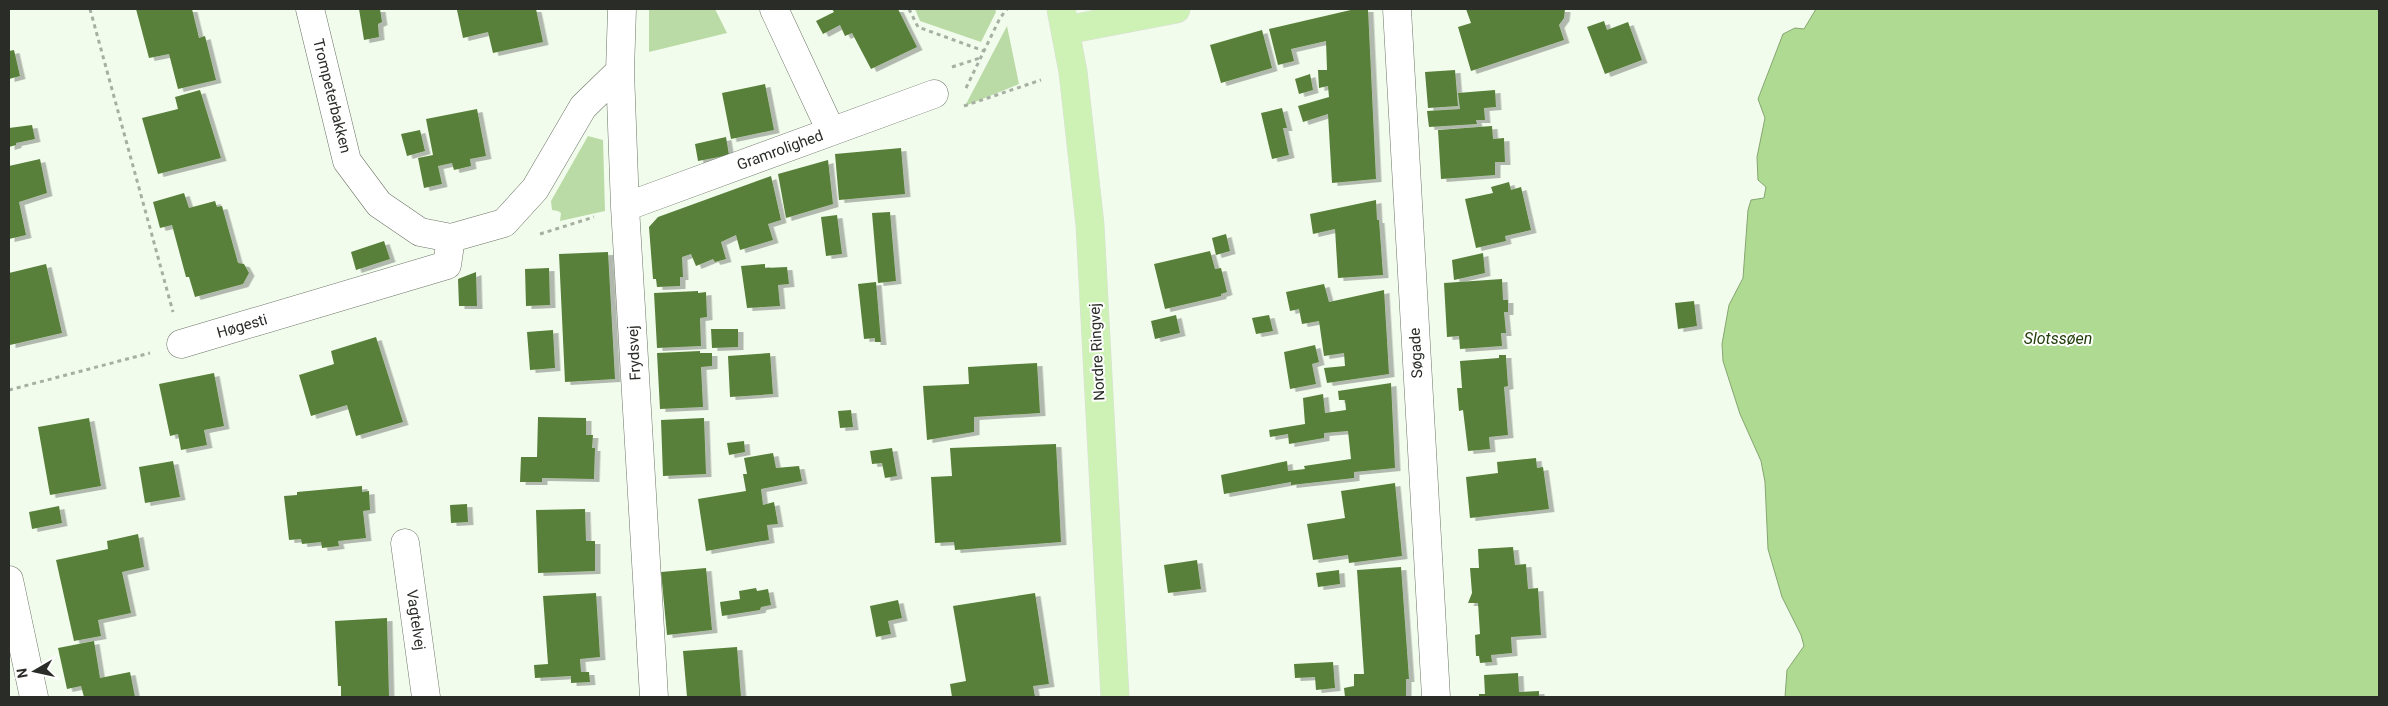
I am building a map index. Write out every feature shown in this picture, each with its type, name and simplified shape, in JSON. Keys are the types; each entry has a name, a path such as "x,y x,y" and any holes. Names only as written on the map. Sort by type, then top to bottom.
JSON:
{"main road":[{"path":"1063,19 1176,9"},
{"name":"Nordre Ringvej","path":"1063,19 1073,69 1090,225 1115,697"}],"street":[{"name":"Trompeterbakken","path":"310,9 347,161 378,204 420,232 452,238 504,223 535,189 583,107 620,71"},
{"name":"Frydsvej","path":"622,9 620,71 625,207 654,697"},
{"path":"774,9 832,131"},
{"name":"Søgade","path":"1397,9 1436,697"},
{"name":"Gramrolighed","path":"625,207 934,94"},
{"name":"Høgesti","path":"181,344 447,265 452,238"},
{"name":"Vagtelvej","path":"405,543 426,697"},
{"path":"9,580 34,697"}],"path":[{"path":"9,390 181,344 90,9"},
{"path":"909,9 918,27 984,51"},
{"path":"964,92 1007,9"},
{"path":"956,109 1073,69"}],"shaded area":[{"path":"649,9 715,9 727,33 649,52"},
{"path":"915,9 995,9 996,12 981,42 920,21"},
{"path":"1007,26 1019,84 965,106"},
{"path":"588,136 603,140 605,211 560,221 561,213 552,210 551,201"}],"water":[{"name":"Slotssøen","path":"1816,9 2379,9 2379,697 1785,697 1787,670 1804,646 1801,635 1782,597 1768,549 1765,482 1761,461 1740,414 1723,361 1722,344 1729,305 1743,278 1748,210 1751,200 1764,198 1766,187 1758,180 1757,157 1765,118 1758,99 1783,34 1795,28 1804,29"}],"building":[{"path":"136,9 192,9 199,38 205,36 216,80 178,89 169,54 149,58"},
{"path":"359,9 380,9 382,22 378,24 379,37 364,40"},
{"path":"536,9 543,42 493,53 488,32 463,38 457,10"},
{"path":"832,9 898,9 917,47 871,69 852,33 845,36 840,25 823,34 816,21 834,12"},
{"path":"1355,9 1368,9 1376,179 1332,183 1328,114 1303,122 1298,106 1329,97 1328,86 1319,88 1318,70 1327,70 1326,41 1291,49 1294,61 1278,65 1269,29"},
{"path":"1466,9 1565,9 1564,18 1559,25 1564,40 1471,71 1458,27 1471,23"},
{"path":"1604,21 1607,30 1628,22 1642,60 1605,74 1587,27"},
{"path":"1262,30 1272,68 1221,83 1210,45"},
{"path":"14,50 20,76 9,79 9,51"},
{"path":"1455,70 1458,106 1428,108 1425,72"},
{"path":"1310,74 1313,90 1299,94 1295,79"},
{"path":"765,84 774,130 731,139 722,93"},
{"path":"200,90 221,158 158,174 142,118 178,109 175,97"},
{"path":"1495,90 1496,107 1484,108 1485,120 1476,120 1477,124 1429,127 1427,111 1460,109 1458,93"},
{"path":"1282,108 1287,128 1283,128 1289,155 1272,159 1261,113"},
{"path":"477,109 486,156 470,159 471,166 454,170 452,163 438,166 442,184 424,188 418,158 433,155 426,119"},
{"path":"32,125 35,139 16,143 16,145 9,147 9,128"},
{"path":"1492,126 1493,139 1504,138 1505,162 1495,162 1495,175 1441,179 1438,130"},
{"path":"420,130 425,151 407,156 401,134"},
{"path":"726,137 729,155 698,161 695,144"},
{"path":"901,148 905,194 839,200 835,154"},
{"path":"40,159 47,193 19,202 26,235 9,239 9,166"},
{"path":"828,160 833,204 786,218 778,174"},
{"path":"771,176 781,220 768,224 773,240 740,250 736,235 721,242 726,259 715,262 713,259 696,266 691,254 682,257 683,277 680,277 680,286 657,287 656,279 653,279 649,227 658,217"},
{"path":"1509,182 1511,190 1521,187 1531,230 1505,236 1506,241 1476,248 1465,199 1493,193 1491,187"},
{"path":"184,193 189,208 215,201 217,207 222,206 238,263 244,264 249,273 243,284 195,297 189,277 186,277 172,225 160,228 153,202"},
{"path":"1376,200 1383,275 1338,278 1335,229 1313,234 1310,214"},
{"path":"890,212 896,281 878,283 872,213"},
{"path":"837,215 842,254 826,256 821,217"},
{"path":"1226,234 1230,251 1216,255 1212,238"},
{"path":"384,241 390,259 356,270 351,252"},
{"path":"1210,251 1215,269 1221,268 1227,292 1221,294 1221,296 1165,309 1154,264"},
{"path":"608,252 615,379 565,382 559,254"},
{"path":"1483,253 1485,273 1454,280 1452,260"},
{"path":"46,264 62,333 10,345 9,273"},
{"path":"765,264 765,268 787,267 789,284 778,285 780,306 747,308 741,266"},
{"path":"549,268 550,305 526,306 525,269"},
{"path":"476,272 477,306 459,306 458,279"},
{"path":"1502,279 1503,300 1508,300 1508,312 1504,312 1506,333 1501,333 1502,346 1460,349 1459,336 1447,337 1444,283"},
{"path":"876,282 881,342 875,342 875,338 864,339 858,284"},
{"path":"1324,284 1329,302 1384,290 1389,374 1327,383 1324,368 1345,366 1344,353 1324,356 1319,321 1302,324 1299,309 1290,311 1286,292"},
{"path":"698,291 698,293 706,292 707,317 700,318 701,346 657,348 654,293"},
{"path":"1694,301 1697,326 1678,329 1675,303"},
{"path":"1176,315 1180,333 1155,339 1151,321"},
{"path":"1269,315 1273,331 1256,334 1252,318"},
{"path":"711,329 738,329 738,347 712,348"},
{"path":"553,330 555,368 530,370 527,332"},
{"path":"376,337 403,422 356,436 347,405 311,416 299,375 334,364 331,351"},
{"path":"1315,345 1319,362 1312,364 1316,384 1290,389 1284,352"},
{"path":"700,351 700,353 712,353 712,366 701,367 703,407 660,409 657,353"},
{"path":"770,353 773,394 730,397 728,356"},
{"path":"1499,355 1506,355 1508,386 1504,387 1508,435 1489,437 1490,449 1468,451 1463,410 1459,411 1457,388 1462,388 1460,361 1499,358"},
{"path":"1037,363 1040,413 974,417 974,432 927,440 923,386 969,384 968,367"},
{"path":"214,373 224,426 204,430 207,445 181,450 178,434 170,436 159,384"},
{"path":"1391,383 1395,468 1354,472 1354,478 1291,485 1291,482 1224,494 1221,475 1287,461 1288,471 1305,469 1304,466 1351,459 1348,431 1324,433 1324,438 1289,444 1288,434 1270,437 1269,430 1305,424 1303,398 1323,394 1325,413 1346,410 1345,400 1339,400 1338,391"},
{"path":"851,410 853,427 840,428 838,411"},
{"path":"538,417 586,418 586,435 593,435 592,448 595,448 594,479 542,478 542,482 520,482 521,457 537,457"},
{"path":"89,418 101,486 50,495 38,427"},
{"path":"704,418 706,474 663,476 661,420"},
{"path":"744,441 745,452 729,455 727,443"},
{"path":"1056,444 1061,542 955,550 954,542 935,543 931,477 952,476 950,448"},
{"path":"892,448 897,476 885,478 882,463 872,464 870,451"},
{"path":"773,453 776,468 799,466 802,481 761,489 763,505 774,502 778,524 767,525 769,540 706,551 698,499 746,491 743,474 747,474 744,458"},
{"path":"1536,458 1537,468 1543,467 1549,509 1470,518 1466,477 1498,473 1497,462"},
{"path":"173,461 180,497 145,503 139,467"},
{"path":"1395,483 1402,556 1349,563 1348,555 1313,560 1307,524 1345,518 1341,491"},
{"path":"362,486 362,492 369,491 370,510 363,511 366,538 338,541 339,546 322,548 321,542 302,544 301,539 289,540 284,496 297,495 297,492"},
{"path":"467,504 468,522 451,523 450,505"},
{"path":"59,506 62,523 32,529 29,512"},
{"path":"585,509 586,541 595,541 595,571 538,573 536,510"},
{"path":"138,534 144,567 122,572 131,613 98,620 101,636 74,641 56,560 108,549 107,541"},
{"path":"1513,547 1515,565 1526,564 1528,589 1538,588 1541,635 1511,637 1512,653 1491,655 1492,662 1480,663 1479,656 1476,656 1475,635 1480,634 1478,603 1468,603 1472,593 1470,568 1479,568 1478,549"},
{"path":"1197,560 1201,589 1168,593 1164,565"},
{"path":"1401,567 1409,679 1406,679 1406,697 1345,697 1344,688 1354,686 1354,674 1364,674 1357,570"},
{"path":"706,568 712,630 667,635 661,572"},
{"path":"1339,570 1340,584 1318,587 1316,573"},
{"path":"756,588 757,591 768,589 771,605 761,607 760,610 722,616 720,602 740,599 739,591"},
{"path":"596,593 600,657 580,659 581,672 589,672 590,682 571,683 571,676 535,678 534,665 548,664 543,596"},
{"path":"1035,593 1049,684 1033,686 1035,697 952,697 950,684 966,681 953,606"},
{"path":"898,600 902,618 888,621 891,634 876,637 870,606"},
{"path":"387,618 389,697 341,697 341,686 338,686 335,621"},
{"path":"94,641 100,678 130,672 135,697 84,697 81,686 67,689 58,648"},
{"path":"737,647 741,697 687,697 683,651"},
{"path":"1333,662 1335,688 1316,690 1315,677 1295,678 1294,664"},
{"path":"1518,673 1519,692 1539,691 1539,697 1479,697 1479,694 1485,694 1484,675"}]}
